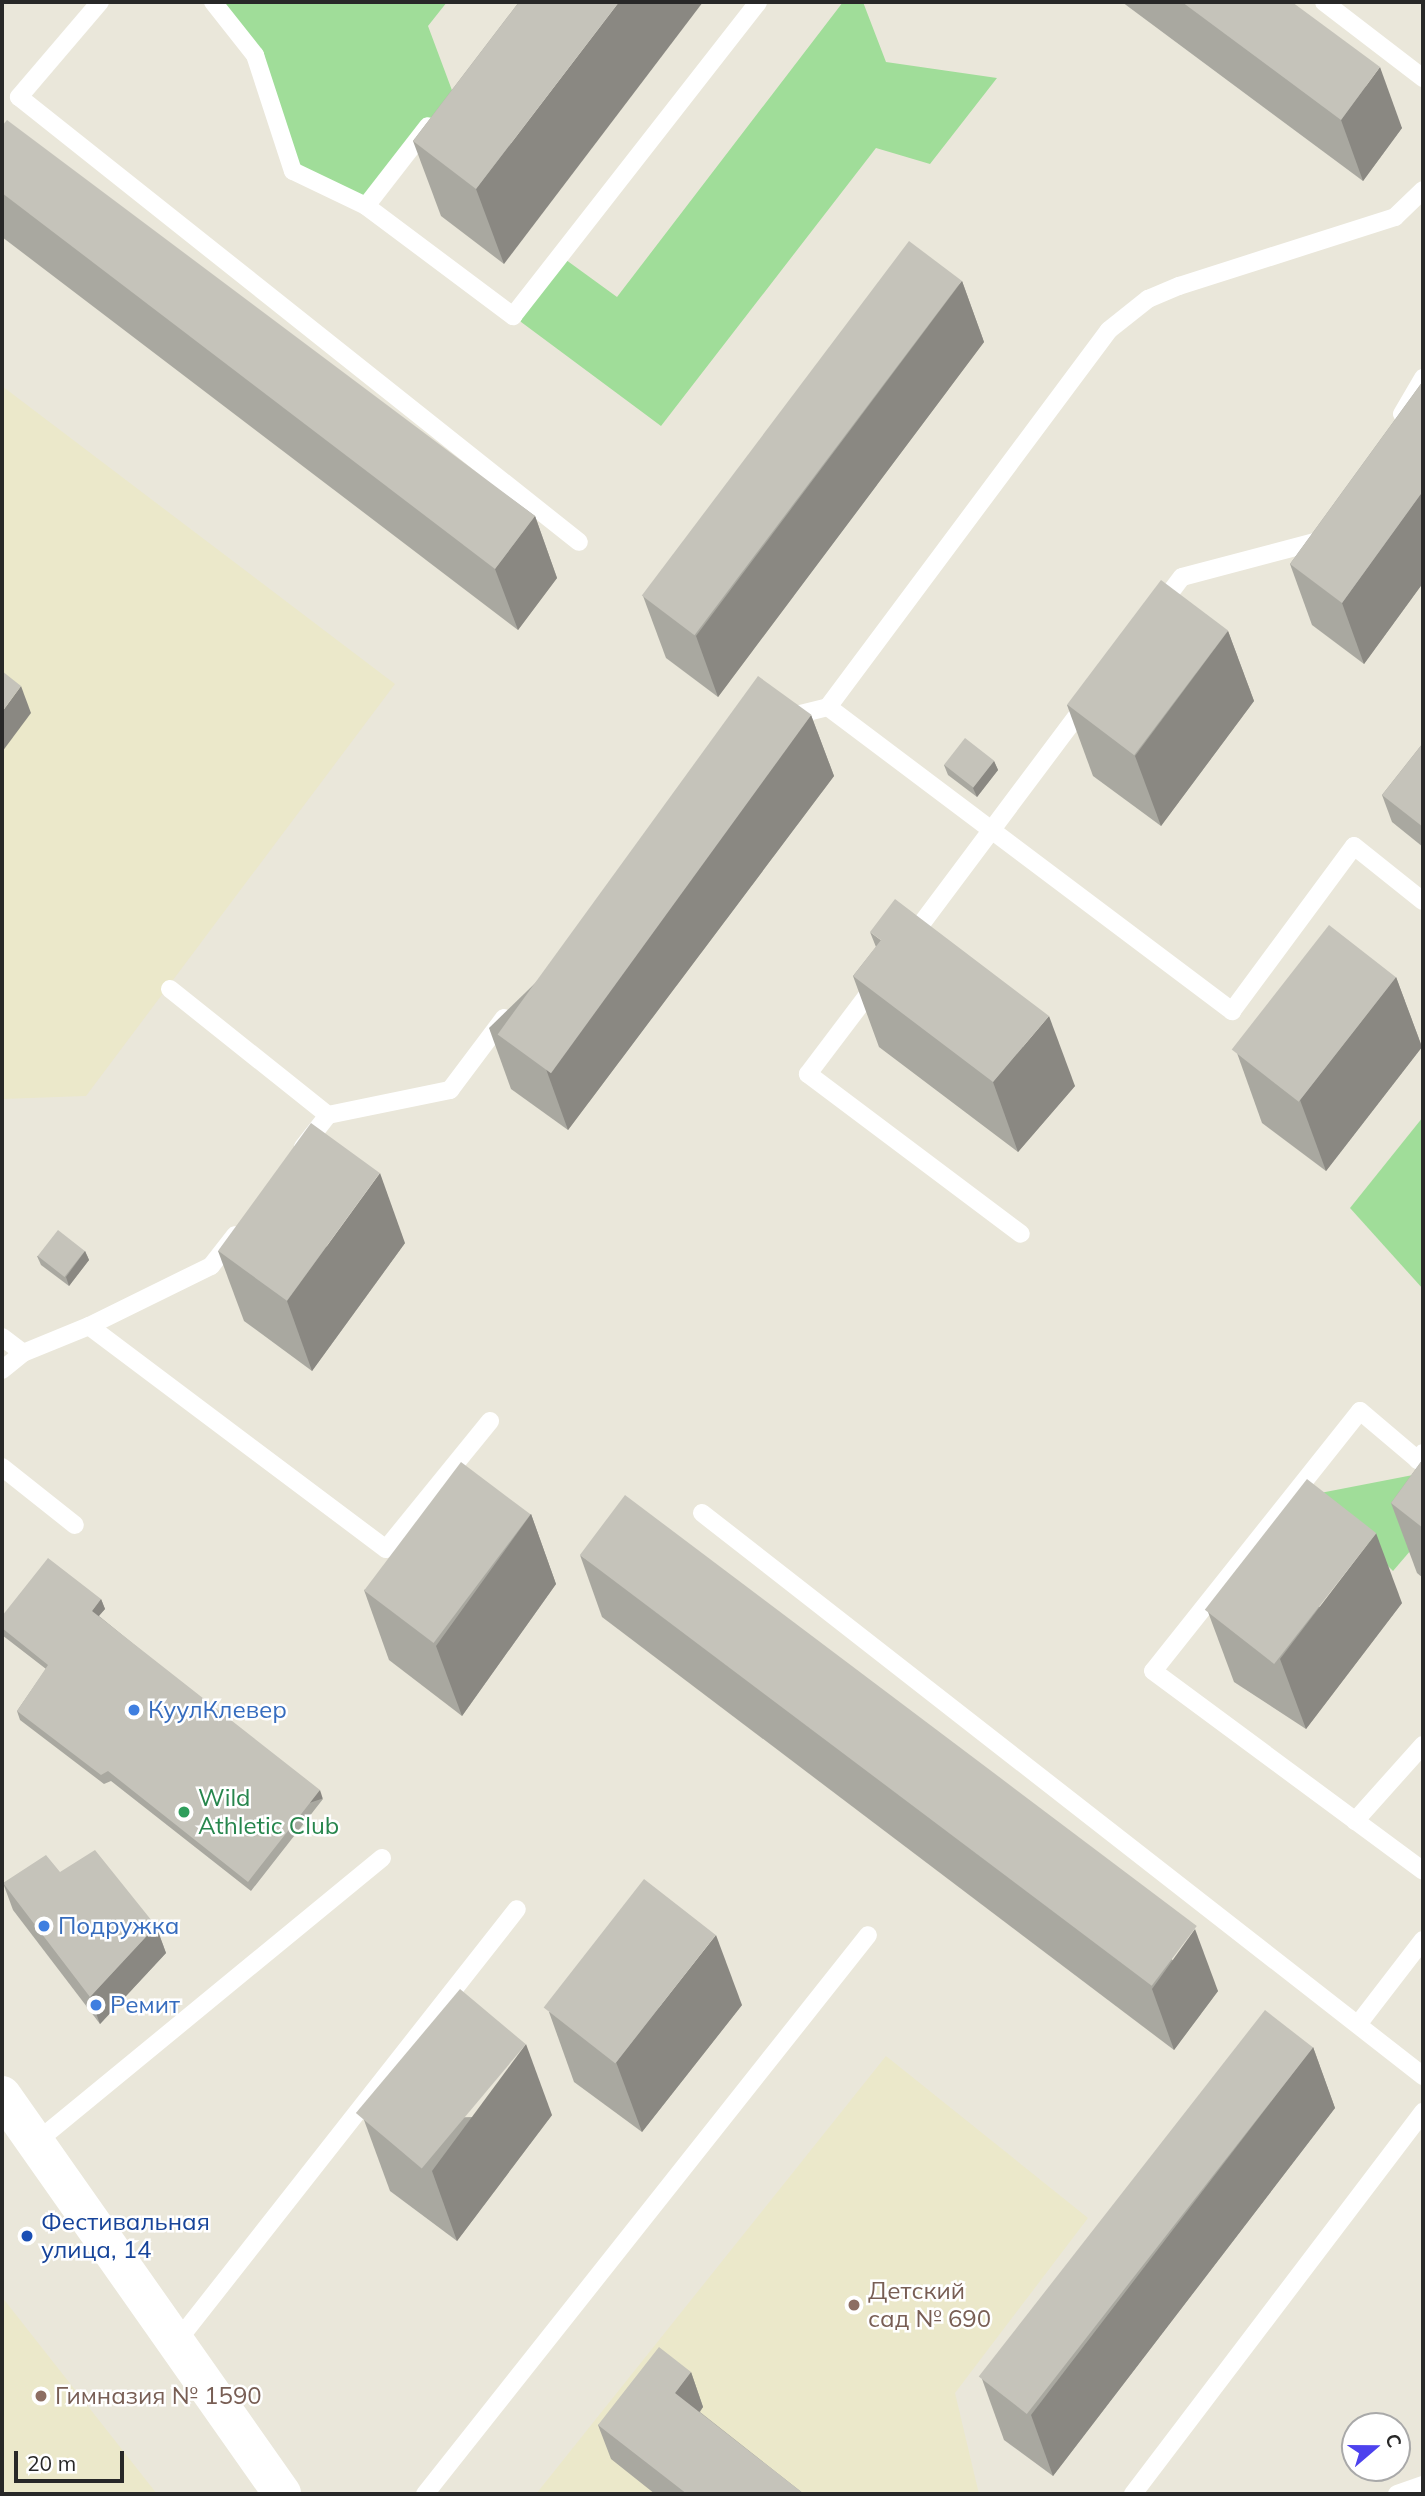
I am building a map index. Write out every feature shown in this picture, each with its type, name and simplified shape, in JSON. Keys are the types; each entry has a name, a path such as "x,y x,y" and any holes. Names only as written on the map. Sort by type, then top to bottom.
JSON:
{"street":[{"path":"2,2095 282,2494"}],"lane":[{"path":"100,2 19,97 579,542"},
{"path":"213,2 255,55 293,171 366,206 513,316 758,2"},
{"path":"1324,2 1423,78"},
{"path":"366,206 437,114"},
{"path":"767,722 828,706 1109,330 1148,299 1179,286 1395,217 1423,190"},
{"path":"1389,435 1423,378"},
{"path":"1148,622 1182,577 1328,538 1335,527"},
{"path":"1021,1234 808,1074 1098,688"},
{"path":"828,706 990,833 1232,1011 1353,846 1423,901"},
{"path":"170,989 328,1115"},
{"path":"295,1158 328,1115 450,1090 517,1001"},
{"path":"2,1370 23,1353 89,1326 211,1266 244,1223"},
{"path":"89,1326 386,1549 490,1421"},
{"path":"2,1337 23,1353"},
{"path":"1423,1453 1418,1460 1360,1411 1153,1671 1423,1871"},
{"path":"2,1467 75,1525"},
{"path":"702,1513 1359,2023 1423,2076"},
{"path":"1355,1821 1423,1745"},
{"path":"35,2143 382,1858"},
{"path":"175,2344 517,1909"},
{"path":"425,2494 868,1936"},
{"path":"1359,2023 1423,1940"},
{"path":"1133,2494 1423,2112"},
{"path":"1397,2494 1423,2485"}],"shaded area":[{"path":"2,386 395,684 86,1096 2,1099"},
{"name":"Детский сад № 690","path":"886,2056 1088,2218 955,2393 979,2494 536,2494"},
{"name":"Гимназия № 1590","path":"2,2297 157,2494 2,2494"}],"green space":[{"path":"213,2 447,2 428,26 453,93 366,206 293,171 255,55"},
{"path":"843,2 863,2 886,62 997,78 930,164 876,148 661,426 513,316 562,257 617,297"},
{"path":"1423,1117 1423,1289 1350,1208"},
{"path":"1413,1475 1423,1536 1393,1571 1315,1494"}],"building":[{"path":"519,2 619,2 476,189 413,141"},
{"path":"1182,2 1292,2 1380,67 1341,120"},
{"path":"7,120 535,516 495,569 2,193 2,126"},
{"path":"909,241 962,281 695,635 642,596"},
{"path":"1423,381 1423,491 1342,603 1290,564"},
{"path":"1161,580 1228,631 1134,755 1067,705"},
{"path":"2,671 21,686 2,712"},
{"path":"758,676 811,715 551,1073 498,1034"},
{"path":"965,738 994,761 973,788 944,765"},
{"path":"1423,743 1423,827 1382,795"},
{"path":"895,899 1049,1016 993,1082 853,976 881,940 870,932"},
{"path":"1329,925 1396,977 1299,1102 1232,1050"},
{"path":"311,1123 380,1173 287,1301 218,1251"},
{"path":"58,1230 85,1251 64,1277 38,1256"},
{"path":"1423,1459 1423,1528 1391,1503"},
{"path":"461,1462 530,1514 434,1643 364,1591"},
{"path":"1307,1479 1376,1533 1274,1664 1205,1610"},
{"path":"625,1495 1197,1926 1152,1986 580,1555"},
{"path":"48,1558 101,1599 92,1611 320,1790 248,1882 108,1771 101,1775 17,1711 48,1665 2,1628 2,1616"},
{"path":"95,1850 156,1926 90,1997 3,1883 46,1855 60,1872"},
{"path":"644,1879 716,1935 615,2063 544,2007"},
{"path":"460,1989 526,2044 422,2168 356,2113"},
{"path":"1265,2010 1313,2048 1027,2414 979,2376"},
{"path":"659,2347 691,2372 675,2393 804,2494 687,2494 598,2425"}],"place":[{"name":"КуулКлевер","path":"134,1710"},
{"name":"Wild Athletic Club","path":"184,1812"},
{"name":"Подружка","path":"44,1926"},
{"name":"Ремит","path":"96,2005"},
{"name":"Фестивальная улица, 14","path":"27,2236"},
{"name":"Детский сад № 690","path":"854,2305"},
{"name":"Гимназия № 1590","path":"41,2396"}]}
